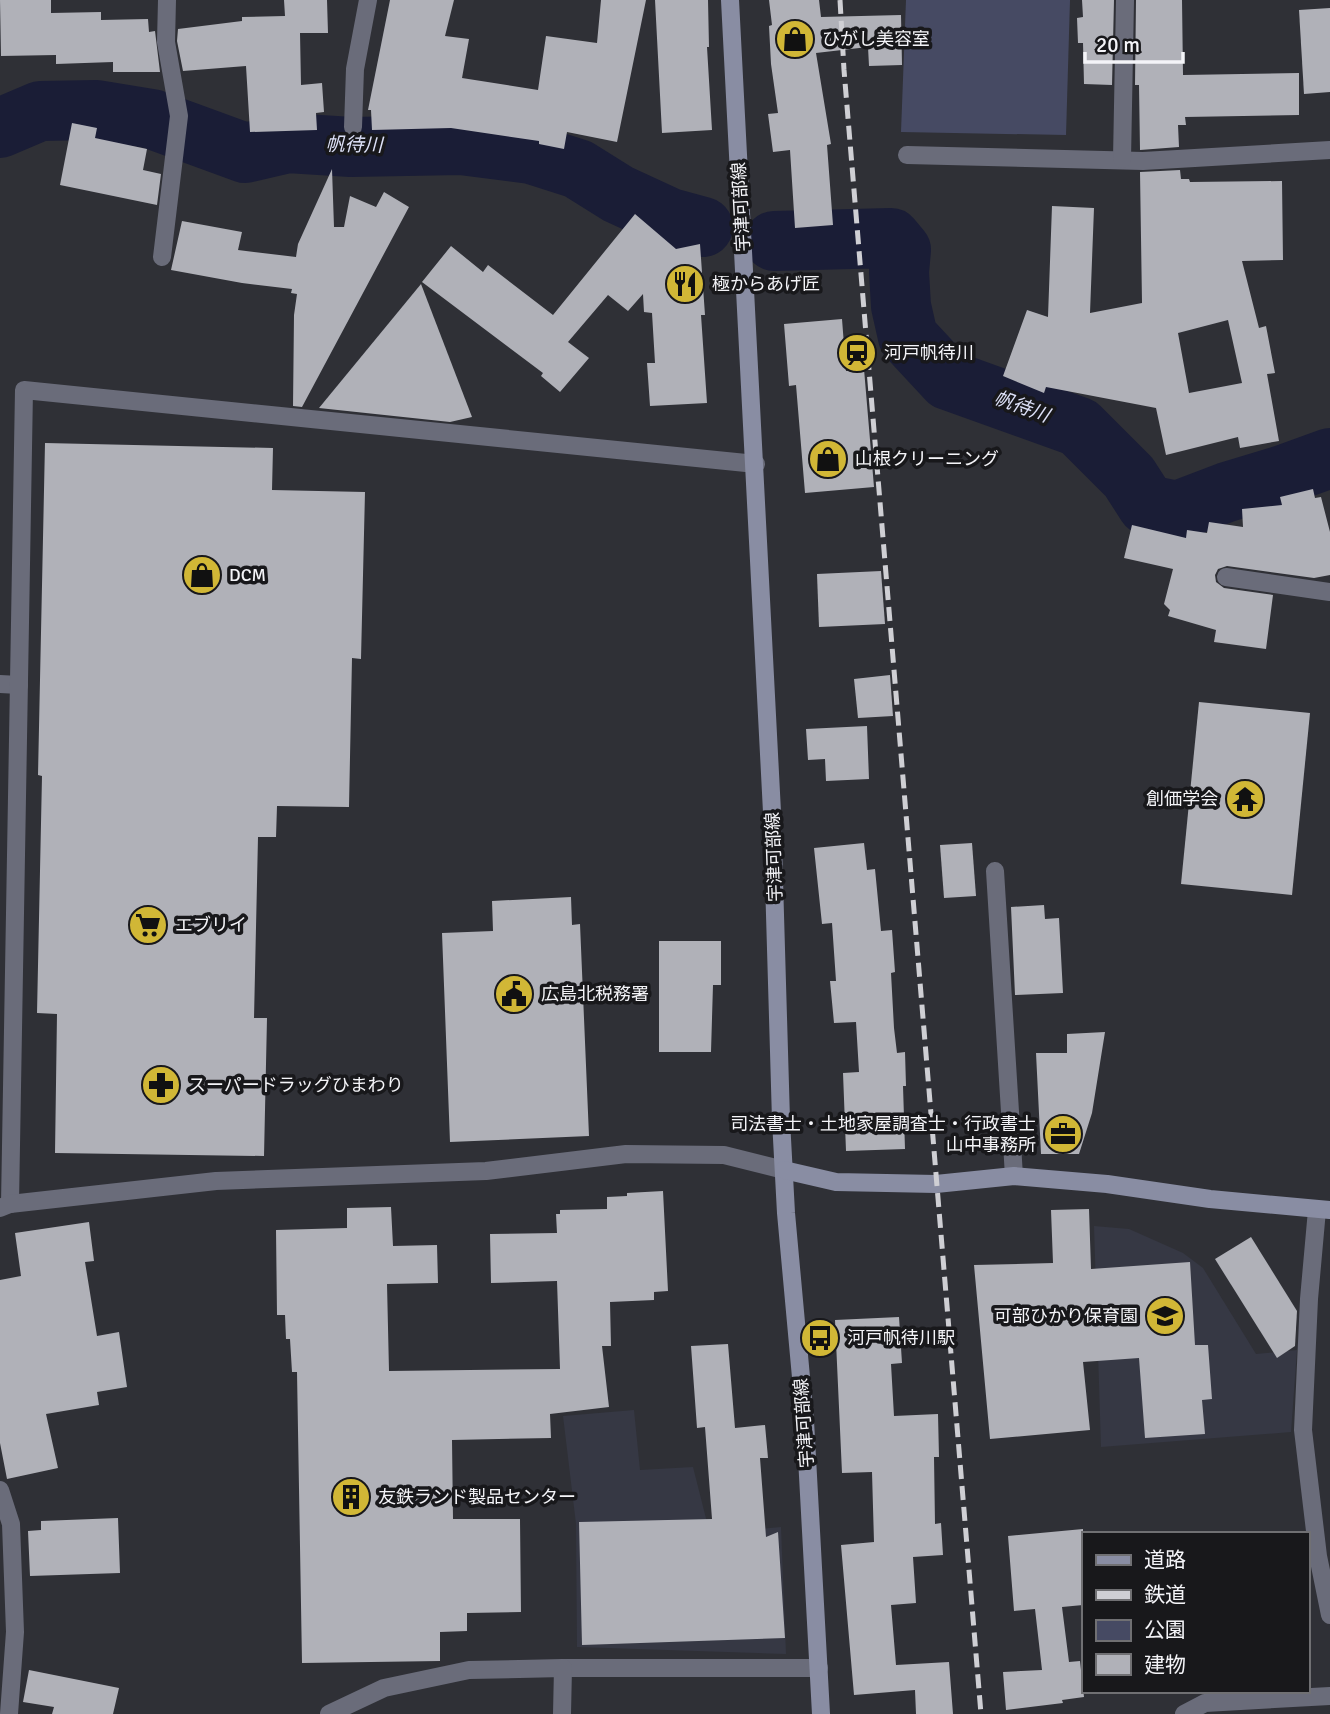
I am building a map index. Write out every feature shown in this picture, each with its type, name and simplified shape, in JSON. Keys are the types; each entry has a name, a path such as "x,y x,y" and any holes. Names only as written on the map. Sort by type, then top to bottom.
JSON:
{"main road":[{"name":"宇津可部線","path":"730,0 756,464 772,812 784,1170 805,1421 821,1714"},
{"path":"784,1170 836,1182 936,1184 1014,1176 1107,1184 1323,1210"}],"street":[{"path":"162,257 179,116 166,42 167,0"},
{"path":"353,127 355,69 368,0"},
{"path":"1122,159 1125,0"},
{"path":"907,155 1143,161 1330,150"},
{"path":"756,464 24,390 5,1206 216,1181 485,1171 626,1154 724,1155 784,1170"},
{"path":"1226,577 1330,592"},
{"path":"0,684 19,685"},
{"path":"995,871 1014,1176"},
{"path":"1323,1210 1309,1299 1303,1430 1318,1556 1330,1615"},
{"path":"0,1490 11,1524 15,1632 9,1714"},
{"path":"562,1714 563,1668"},
{"path":"329,1714 384,1688 469,1670 819,1668"},
{"path":"1184,1714 1206,1703 1330,1696"}],"shaded area":[{"name":"可部ひかり保育園","path":"1094,1226 1129,1229 1183,1253 1203,1268 1256,1354 1297,1350 1291,1432 1101,1447"},
{"path":"634,1410 640,1470 693,1467 713,1546 746,1530 781,1527 786,1654 577,1647 576,1524 563,1416"}],"green space":[{"path":"906,0 1070,0 1066,135 901,132"}],"building":[{"path":"0,0 51,0 51,13 101,12 101,20 148,19 149,32 155,31 160,72 113,72 113,62 56,64 56,55 1,56"},
{"path":"284,0 327,0 328,33 300,33 301,85 322,83 324,112 316,113 317,130 250,132 246,66 183,71 177,41 178,29 242,21 242,17 285,16"},
{"path":"390,0 454,0 445,36 469,39 462,78 538,90 546,36 597,43 601,0 646,0 617,142 567,132 564,149 539,144 539,141 451,128 372,130 371,110 368,110"},
{"path":"655,0 708,0 707,47 712,130 662,133"},
{"path":"769,0 819,0 821,17 901,15 902,65 869,66 868,47 816,53 831,144 827,145 833,225 795,228 790,150 773,152 768,114 778,113 771,64 769,26 772,25"},
{"path":"1082,0 1114,0 1112,85 1084,84 1083,43 1078,43 1077,18 1083,17"},
{"path":"1136,0 1182,0 1183,75 1299,73 1299,115 1185,117 1186,125 1178,125 1179,147 1140,150 1139,85 1135,85"},
{"path":"1330,8 1330,92 1304,94 1299,10"},
{"path":"72,123 97,128 95,138 147,149 143,170 161,174 157,205 60,185"},
{"path":"332,169 334,227 344,227 350,196 376,207 384,192 409,207 302,407 293,406 294,315 297,294 291,293 292,289 171,270 182,221 242,232 238,250 296,257 298,244"},
{"path":"1180,170 1181,179 1189,179 1190,182 1282,181 1283,260 1242,261 1259,328 1266,326 1275,373 1267,374 1279,441 1240,448 1238,437 1166,455 1156,408 1046,387 1044,393 1003,376 1027,310 1048,317 1052,206 1094,208 1090,313 1142,303 1140,172","holes":["1228,320 1242,383 1189,393 1178,333"]},
{"path":"635,214 676,249 700,244 705,315 701,315 707,403 650,406 647,363 655,363 652,313 644,312 643,294 628,311 608,295 568,342 589,358 560,392 541,376 543,373 422,282 451,246 483,272 488,265 553,315"},
{"path":"421,284 472,417 450,422 319,408"},
{"path":"842,319 846,371 864,369 874,487 805,493 796,385 789,386 784,324"},
{"path":"45,443 273,448 272,490 365,492 361,659 352,658 349,807 277,806 276,837 258,837 254,1018 267,1018 264,1156 55,1153 57,1014 37,1013 42,776 38,775"},
{"path":"1313,489 1315,498 1321,497 1330,532 1330,575 1314,578 1227,566 1218,569 1215,575 1216,582 1224,588 1273,595 1266,649 1214,642 1216,630 1168,616 1170,610 1164,604 1173,569 1124,558 1132,525 1186,538 1187,530 1207,533 1209,522 1243,527 1242,509 1282,505 1280,497"},
{"path":"881,571 885,624 819,627 817,574"},
{"path":"890,675 893,716 858,718 854,679"},
{"name":"創価学会","path":"1199,702 1310,713 1292,895 1181,884"},
{"path":"867,726 869,779 826,781 825,759 808,760 806,729"},
{"path":"864,843 867,870 875,869 881,931 892,930 895,972 891,973 894,1028 897,1053 905,1052 905,1149 846,1151 843,1073 859,1072 856,1022 834,1023 830,981 836,981 832,923 822,924 814,848"},
{"path":"972,843 976,896 944,898 940,845"},
{"name":"広島北税務署","path":"571,897 572,925 580,924 589,1136 450,1142 442,933 493,931 492,901"},
{"path":"1044,905 1045,919 1059,918 1063,993 1015,995 1011,907"},
{"path":"659,941 721,941 721,985 713,985 711,1052 659,1052"},
{"path":"1105,1032 1092,1113 1079,1154 1041,1154 1036,1053 1067,1053 1067,1034"},
{"path":"663,1191 668,1291 654,1292 654,1300 610,1302 611,1346 602,1346 609,1407 550,1414 551,1438 452,1440 453,1519 520,1519 521,1612 467,1613 467,1631 440,1632 440,1661 302,1663 297,1372 292,1372 285,1315 277,1315 276,1230 347,1228 347,1208 391,1207 393,1246 437,1245 438,1283 387,1284 389,1371 560,1369 557,1281 491,1283 490,1234 557,1233 556,1214 560,1214 560,1210 607,1209 607,1197"},
{"path":"1089,1209 1091,1269 1190,1262 1195,1345 1208,1345 1212,1399 1202,1400 1205,1434 1145,1438 1139,1358 1083,1362 1090,1430 990,1439 974,1265 1053,1263 1051,1210"},
{"path":"89,1222 94,1261 85,1262 97,1336 119,1332 127,1387 97,1392 99,1405 46,1414 58,1468 7,1479 0,1443 0,1280 21,1276 15,1233"},
{"path":"1251,1237 1297,1311 1295,1346 1277,1358 1215,1259"},
{"path":"899,1317 902,1363 891,1364 894,1416 938,1414 939,1457 934,1457 935,1524 941,1523 943,1555 913,1557 916,1603 891,1605 896,1665 949,1662 953,1714 916,1714 915,1690 854,1695 841,1545 874,1542 872,1472 842,1473 835,1320"},
{"path":"728,1344 735,1428 765,1425 768,1458 760,1458 766,1537 778,1532 785,1638 582,1645 579,1522 712,1519 705,1427 697,1428 691,1346"},
{"path":"118,1518 120,1573 30,1576 28,1531 41,1530 41,1521"},
{"path":"1083,1529 1082,1605 1062,1607 1069,1662 1080,1661 1084,1697 1062,1700 1063,1703 1006,1710 1003,1672 1042,1670 1035,1609 1014,1611 1008,1536"},
{"path":"29,1670 119,1688 113,1714 52,1714 54,1707 23,1702"}],"waterway":[{"name":"帆待川","path":"0,128 40,111 97,110 152,119 245,153 288,143 351,147 461,145 531,154 578,169 618,194 670,218 703,227"},
{"name":"帆待川","path":"774,241 891,238 901,250 901,306 908,337 948,380 1079,427 1129,477 1147,505 1177,511 1330,458"}],"railway":[{"path":"840,0 981,1714"}],"place":[{"name":"ひがし美容室","path":"795,39"},
{"name":"極からあげ匠","path":"685,284"},
{"name":"河戸帆待川","path":"857,353"},
{"name":"山根クリーニング","path":"828,459"},
{"name":"DCM","path":"202,575"},
{"name":"創価学会","path":"1245,799"},
{"name":"エブリイ","path":"148,925"},
{"name":"広島北税務署","path":"514,994"},
{"name":"スーパードラッグひまわり","path":"161,1085"},
{"name":"司法書士・土地家屋調査士・行政書士 山中事務所","path":"1063,1134"},
{"name":"可部ひかり保育園","path":"1165,1316"},
{"name":"河戸帆待川駅","path":"820,1338"},
{"name":"友鉄ランド製品センター","path":"351,1497"}]}
